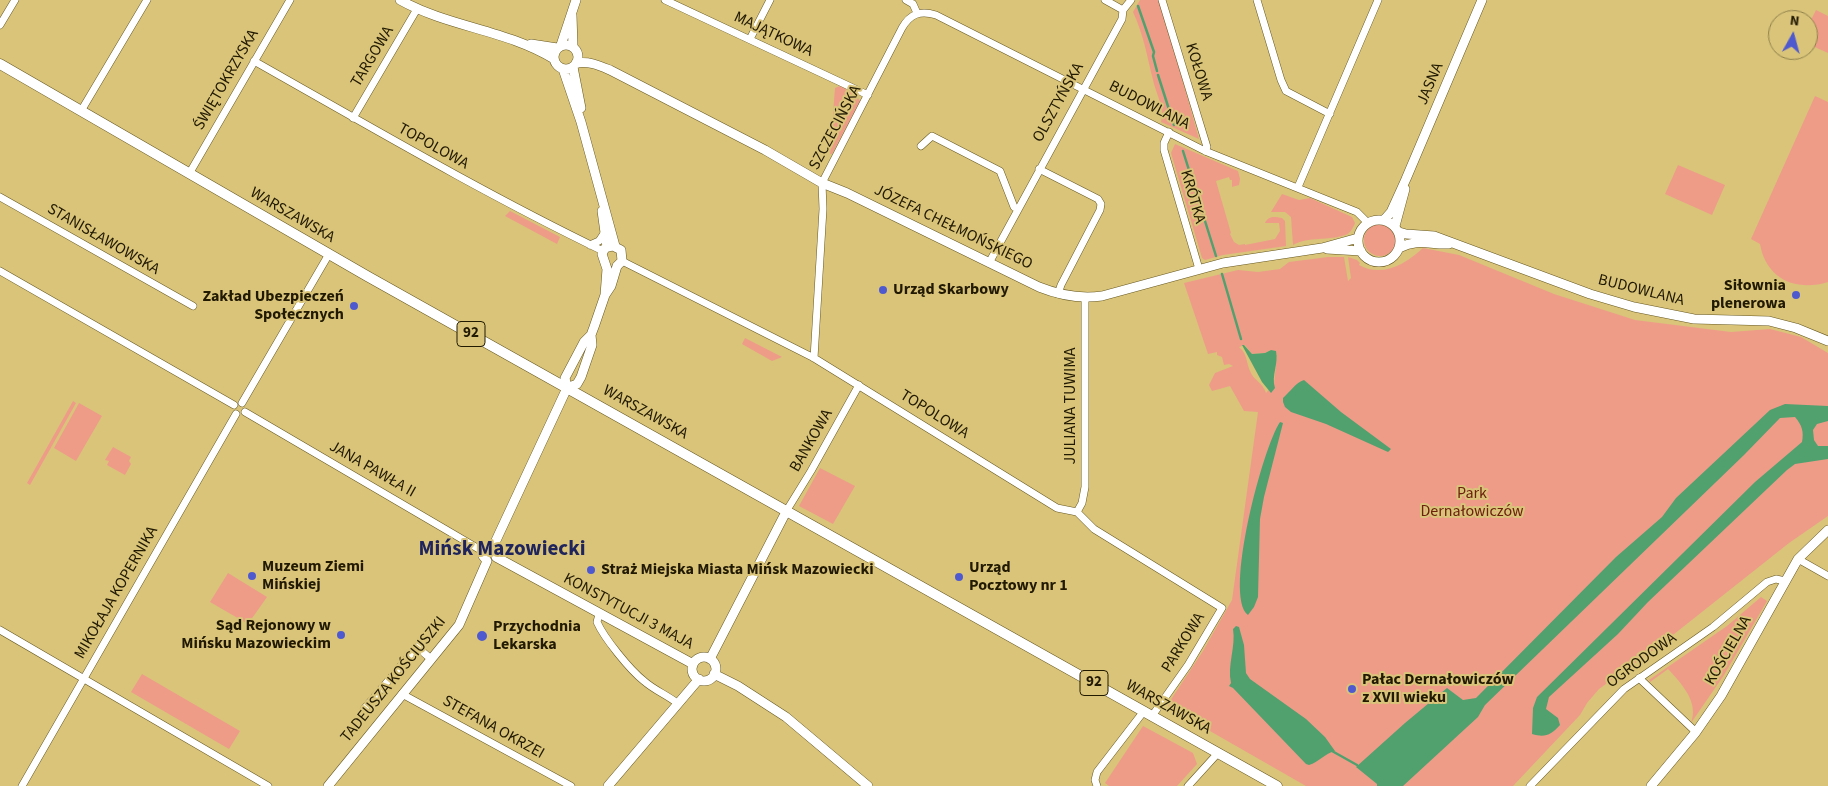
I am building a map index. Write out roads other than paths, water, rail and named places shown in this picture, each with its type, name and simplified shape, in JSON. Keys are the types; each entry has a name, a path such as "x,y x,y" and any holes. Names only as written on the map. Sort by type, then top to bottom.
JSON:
{"main road":[{"name":"WARSZAWSKA","path":"0,64 328,254 1277,786"}],"street":[{"path":"0,25 14,0"},
{"path":"81,111 147,0"},
{"name":"ŚWIĘTOKRZYSKA","path":"189,174 290,0"},
{"path":"400,0 417,9 513,41 554,59 562,69 581,122 600,196 610,224 608,248 602,258 611,267 619,263"},
{"path":"554,59 553,55 559,47 576,0"},
{"name":"MAJĄTKOWA","path":"666,0 868,95"},
{"path":"750,39 770,0"},
{"path":"906,0 914,2 917,13"},
{"path":"1105,0 1123,10"},
{"name":"OLSZTYŃSKA","path":"988,263 1122,18 1123,10 1131,0"},
{"name":"KOŁOWA","path":"1162,0 1207,147 1205,151"},
{"path":"1256,0 1286,91 1330,114"},
{"path":"1298,187 1378,0"},
{"name":"JASNA","path":"1384,220 1391,212 1406,179 1481,0"},
{"name":"TARGOWA","path":"353,118 417,9"},
{"name":"BUDOWLANA","path":"917,13 925,12 936,15 1205,151 1357,212 1368,223"},
{"name":"SZCZECIŃSKA","path":"814,358 823,209 822,183 902,28 908,19 917,13"},
{"path":"572,15 581,122"},
{"path":"513,41 559,47 575,58"},
{"path":"562,69 570,69 575,58"},
{"name":"JÓZEFA CHEŁMOŃSKIEGO","path":"575,58 591,59 596,64 771,154 822,183 847,193 1039,287 1058,294 1085,297 1114,294 1223,263 1322,248 1358,238"},
{"name":"TOPOLOWA","path":"254,61 516,208 590,245 608,248"},
{"name":"KRÓTKA","path":"1168,132 1164,142 1164,150 1198,269"},
{"path":"921,146 932,136 1000,171 1014,207 1018,209"},
{"path":"1039,169 1098,198 1101,204 1100,210 1058,294"},
{"name":"JASNA","path":"1397,229 1406,179"},
{"path":"600,196 608,248"},
{"name":"STANISŁAWOWSKA","path":"0,197 192,306"},
{"path":"1374,220 1384,220 1397,229 1401,242 1391,258 1378,262 1365,256 1361,251 1358,238 1363,227 1368,223 1374,220"},
{"name":"BUDOWLANA","path":"1397,229 1406,234 1434,236 1590,294 1634,307 1694,319 1769,321 1796,328 1828,341"},
{"path":"590,245 598,241 605,232"},
{"name":"BUDOWLANA","path":"1399,248 1407,244 1419,242 1442,245 1452,244"},
{"path":"605,295 611,286 622,253 608,248"},
{"name":"JÓZEFA CHEŁMOŃSKIEGO","path":"1322,248 1361,251"},
{"path":"242,403 328,254"},
{"name":"TOPOLOWA","path":"619,263 814,358 1057,508 1077,512 1094,529 1222,608"},
{"path":"591,335 584,342 565,378 568,388 577,384 581,377 592,345 591,335 605,295 606,264"},
{"path":"0,271 234,405"},
{"name":"JULIANA TUWIMA","path":"1077,512 1082,503 1085,487 1085,297"},
{"name":"BANKOWA","path":"787,510 816,463 859,385"},
{"name":"TADEUSZA KOŚCIUSZKI","path":"328,786 459,625 568,388"},
{"path":"234,405 239,402 242,403"},
{"path":"234,405 234,411 240,415 245,412 245,406 242,403"},
{"name":"JANA PAWŁA II","path":"245,412 490,555"},
{"name":"MIKOŁAJA KOPERNIKA","path":"22,786 236,414"},
{"path":"710,659 787,510"},
{"name":"KOŚCIELNA","path":"1651,786 1696,732 1721,696 1798,559 1807,548 1828,530"},
{"name":"KONSTYTUCJI 3 MAJA","path":"490,555 693,664"},
{"path":"1798,559 1828,576"},
{"name":"OGRODOWA","path":"1530,786 1614,698 1639,678 1713,627 1768,582 1776,579 1786,581"},
{"name":"PARKOWA","path":"1097,786 1095,780 1097,772 1188,665 1222,608"},
{"path":"599,614 597,622 603,632 634,671 650,686 677,703"},
{"path":"0,630 268,786"},
{"path":"364,709 417,647 431,659"},
{"path":"701,657 710,659 715,666 714,674 706,680 699,679 693,674 693,664 701,657"},
{"path":"714,674 738,686 786,717 868,786"},
{"path":"1639,678 1696,732"},
{"path":"608,786 699,679"},
{"name":"STEFANA OKRZEI","path":"402,694 571,786"},
{"path":"1188,786 1218,753"}],"waterway":[{"path":"1138,6 1154,52 1153,56 1157,71"},
{"path":"1158,75 1174,125"},
{"path":"1183,151 1216,256"},
{"path":"1222,274 1241,339"},
{"path":"1332,751 1357,765"}],"place":[{"name":"Urząd Skarbowy","path":"883,290"},
{"name":"Siłownia plenerowa","path":"1796,295"},
{"name":"Zakład Ubezpieczeń Społecznych","path":"354,306"},
{"name":"Straż Miejska Miasta Mińsk Mazowiecki","path":"591,570"},
{"name":"Muzeum Ziemi Mińskiej","path":"252,576"},
{"name":"Urząd Pocztowy nr 1","path":"959,577"},
{"name":"Sąd Rejonowy w Mińsku Mazowieckim","path":"341,635"},
{"name":"Przychodnia Lekarska","path":"482,636"},
{"name":"Pałac Dernałowiczów z XVII wieku","path":"1352,689"}],"district":[{"name":"Mińsk Mazowiecki","path":"502,550"}],"park label":[{"name":"Park Dernałowiczów","path":"1472,503"}]}
